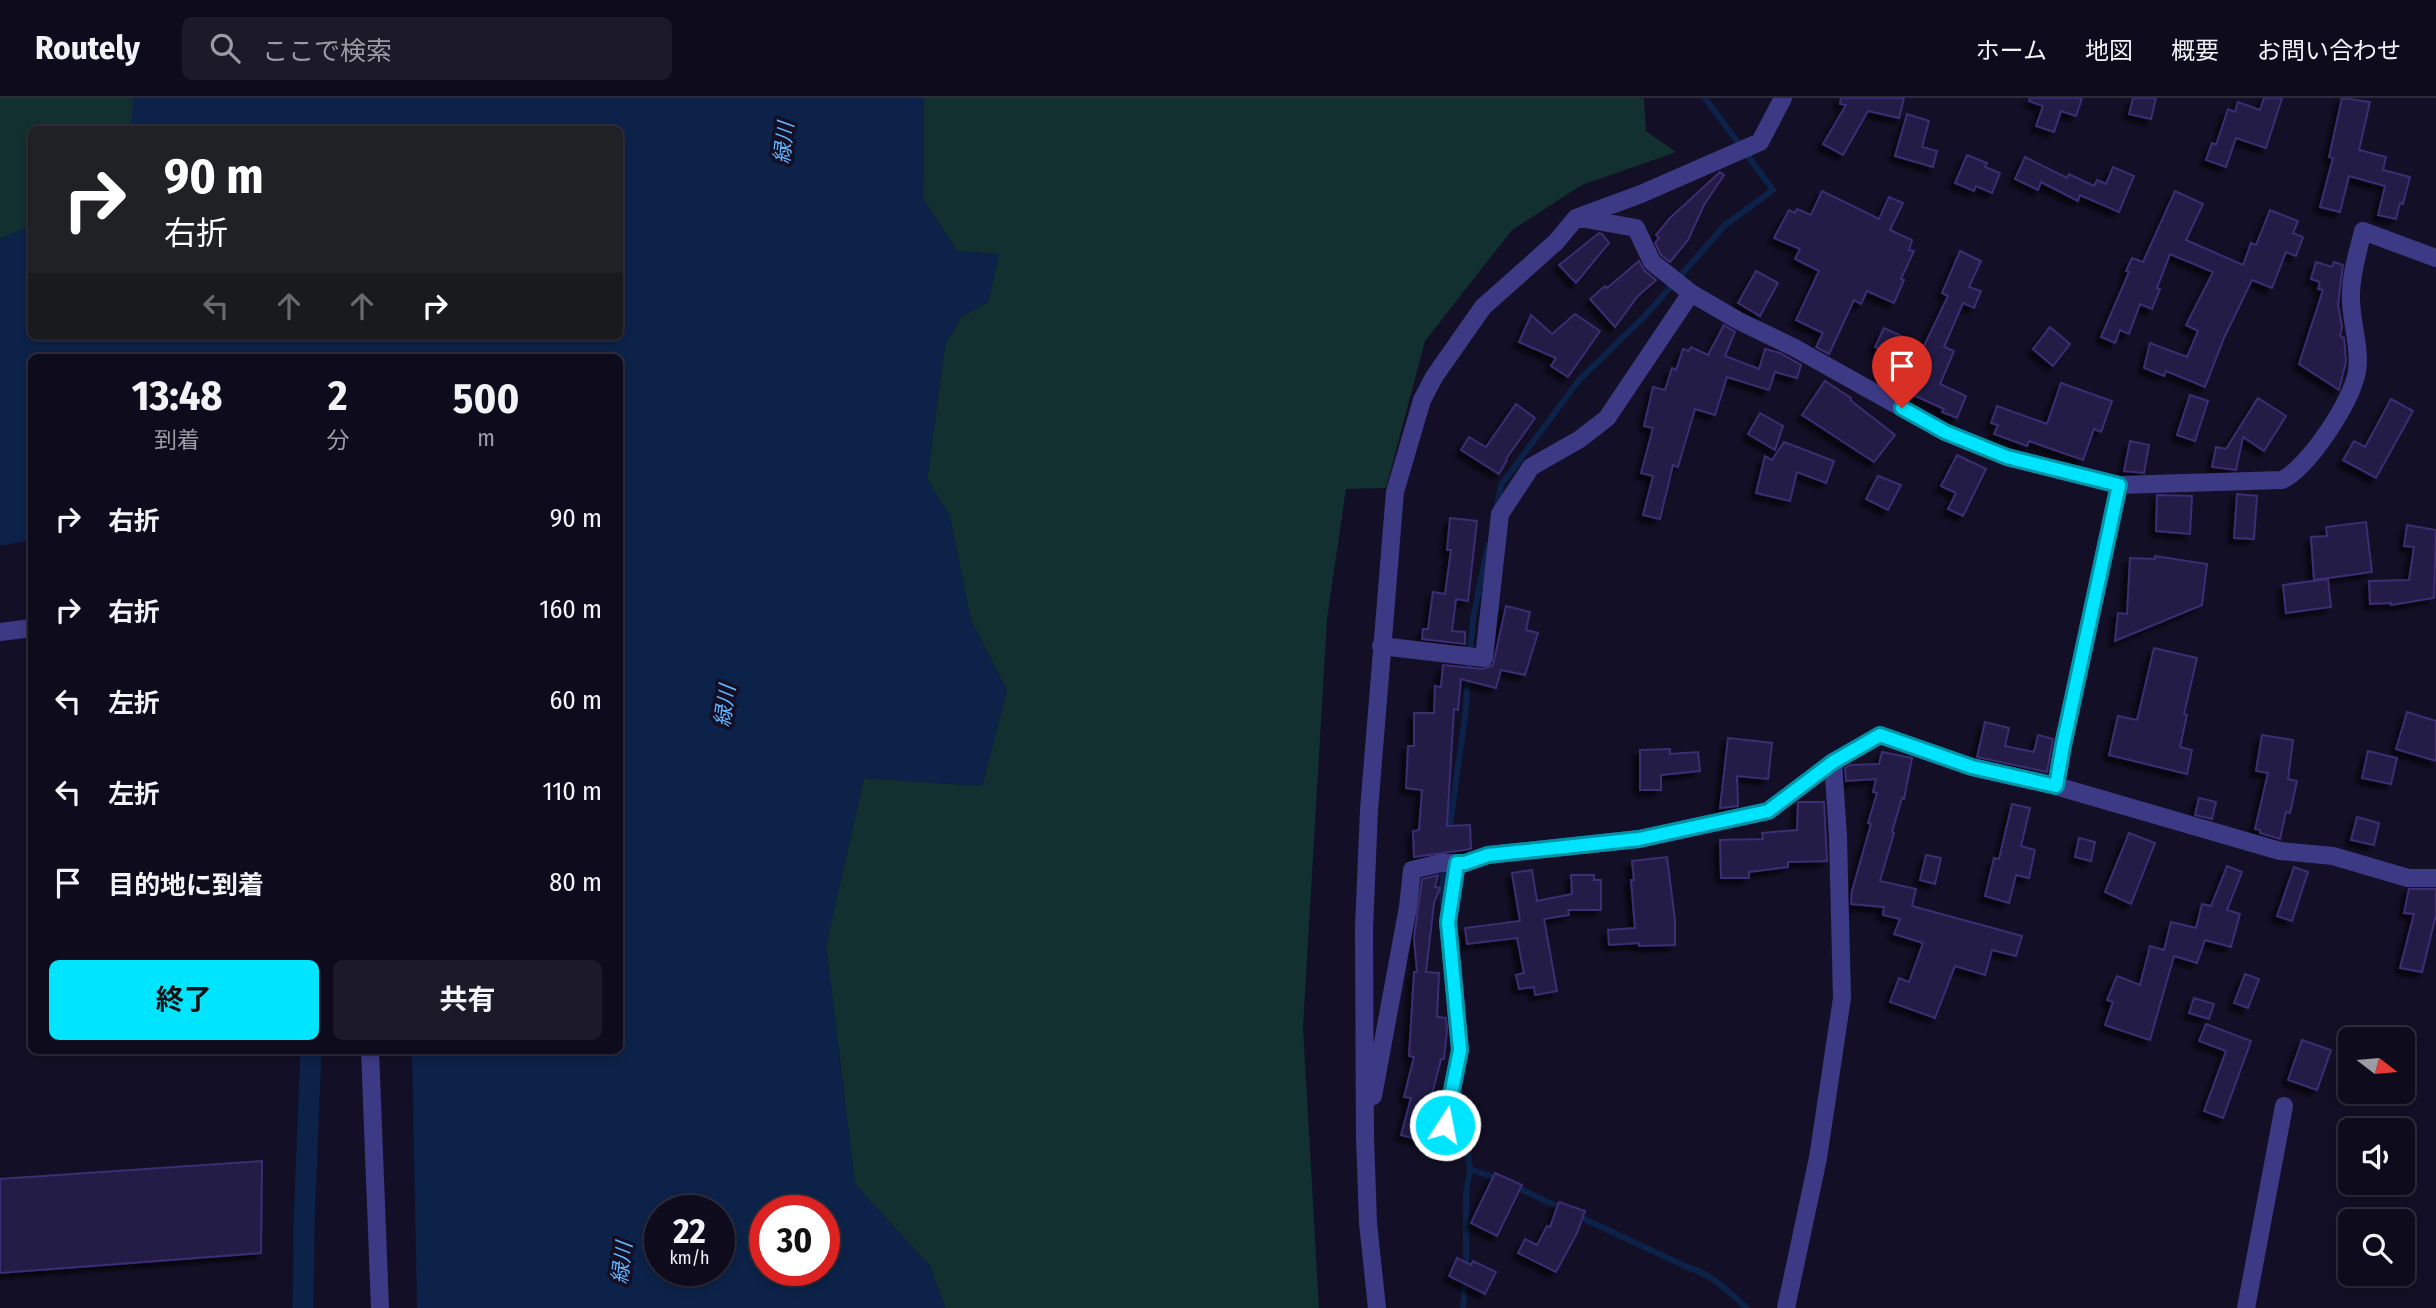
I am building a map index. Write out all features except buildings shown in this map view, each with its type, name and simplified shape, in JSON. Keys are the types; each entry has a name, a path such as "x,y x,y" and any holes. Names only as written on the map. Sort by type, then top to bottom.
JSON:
{"street":[{"path":"1377,1308 1368,1223 1365,1137 1364,928 1369,810 1395,492 1422,400 1434,377 1483,307 1556,242 1576,218 1712,165 1760,142 1783,98"},
{"path":"1576,218 1636,228 1652,262 1691,293 1945,432 2007,457 2119,485 2282,481 2293,475 2319,445 2353,388 2358,369 2351,296 2354,264 2363,231 2436,258"},
{"path":"1381,646 1484,659 1500,514 1531,467 1580,439 1606,418 1691,293"},
{"path":"2056,786 2119,485"},
{"path":"0,632 28,628"},
{"path":"1365,1137 1408,907 1412,870 1441,863 1465,863 1488,855 1639,839 1768,811 1833,762 1880,735 1972,767 2056,786 2280,851 2333,856 2408,878 2436,878"},
{"path":"1786,1308 1818,1158 1842,998 1838,836 1833,762"},
{"path":"1445,1125 1460,1050 1448,922 1457,863"},
{"path":"370,1054 380,1308"},
{"path":"2246,1308 2284,1106"}],"green space":[{"path":"0,98 242,98 194,126 28,126 28,227 0,239"},
{"path":"924,98 1644,98 1646,131 1676,152 1582,185 1512,230 1425,341 1386,488 1346,489 1327,619 1303,1027 1319,1308 945,1308 930,1266 855,1185 826,945 864,778 982,786 1007,690 971,621 950,517 927,479 945,345 961,317 988,302 999,254 957,251 923,199"}],"water":[{"name":"緑川","path":"134,98 924,98 923,199 957,251 999,254 988,302 961,317 945,345 927,479 950,517 971,621 1007,690 982,786 864,778 826,945 855,1184 930,1266 945,1308 417,1308 412,1054 623,1054 623,354 28,354 28,541 0,546 0,239 28,227 28,340 623,340 623,126 133,126 131,122"}],"waterway":[{"path":"1496,510 1501,485 1579,380 1644,317 1725,225 1773,190 1705,98"},
{"path":"1449,832 1465,716 1473,619 1488,545"},
{"path":"1443,905 1445,864"},
{"path":"303,1308 311,1054"},
{"path":"1459,1090 1470,1169 1466,1194 1463,1308"},
{"path":"1470,1169 1498,1179"},
{"path":"1514,1186 1565,1210"},
{"path":"1578,1216 1704,1274 1747,1308"}],"route":[{"path":"1445,1125 1460,1050 1448,922 1457,863 1488,855 1639,839 1768,811 1833,762 1880,735 1972,767 2056,786 2119,485 2007,457 1945,432 1902,408"}]}
